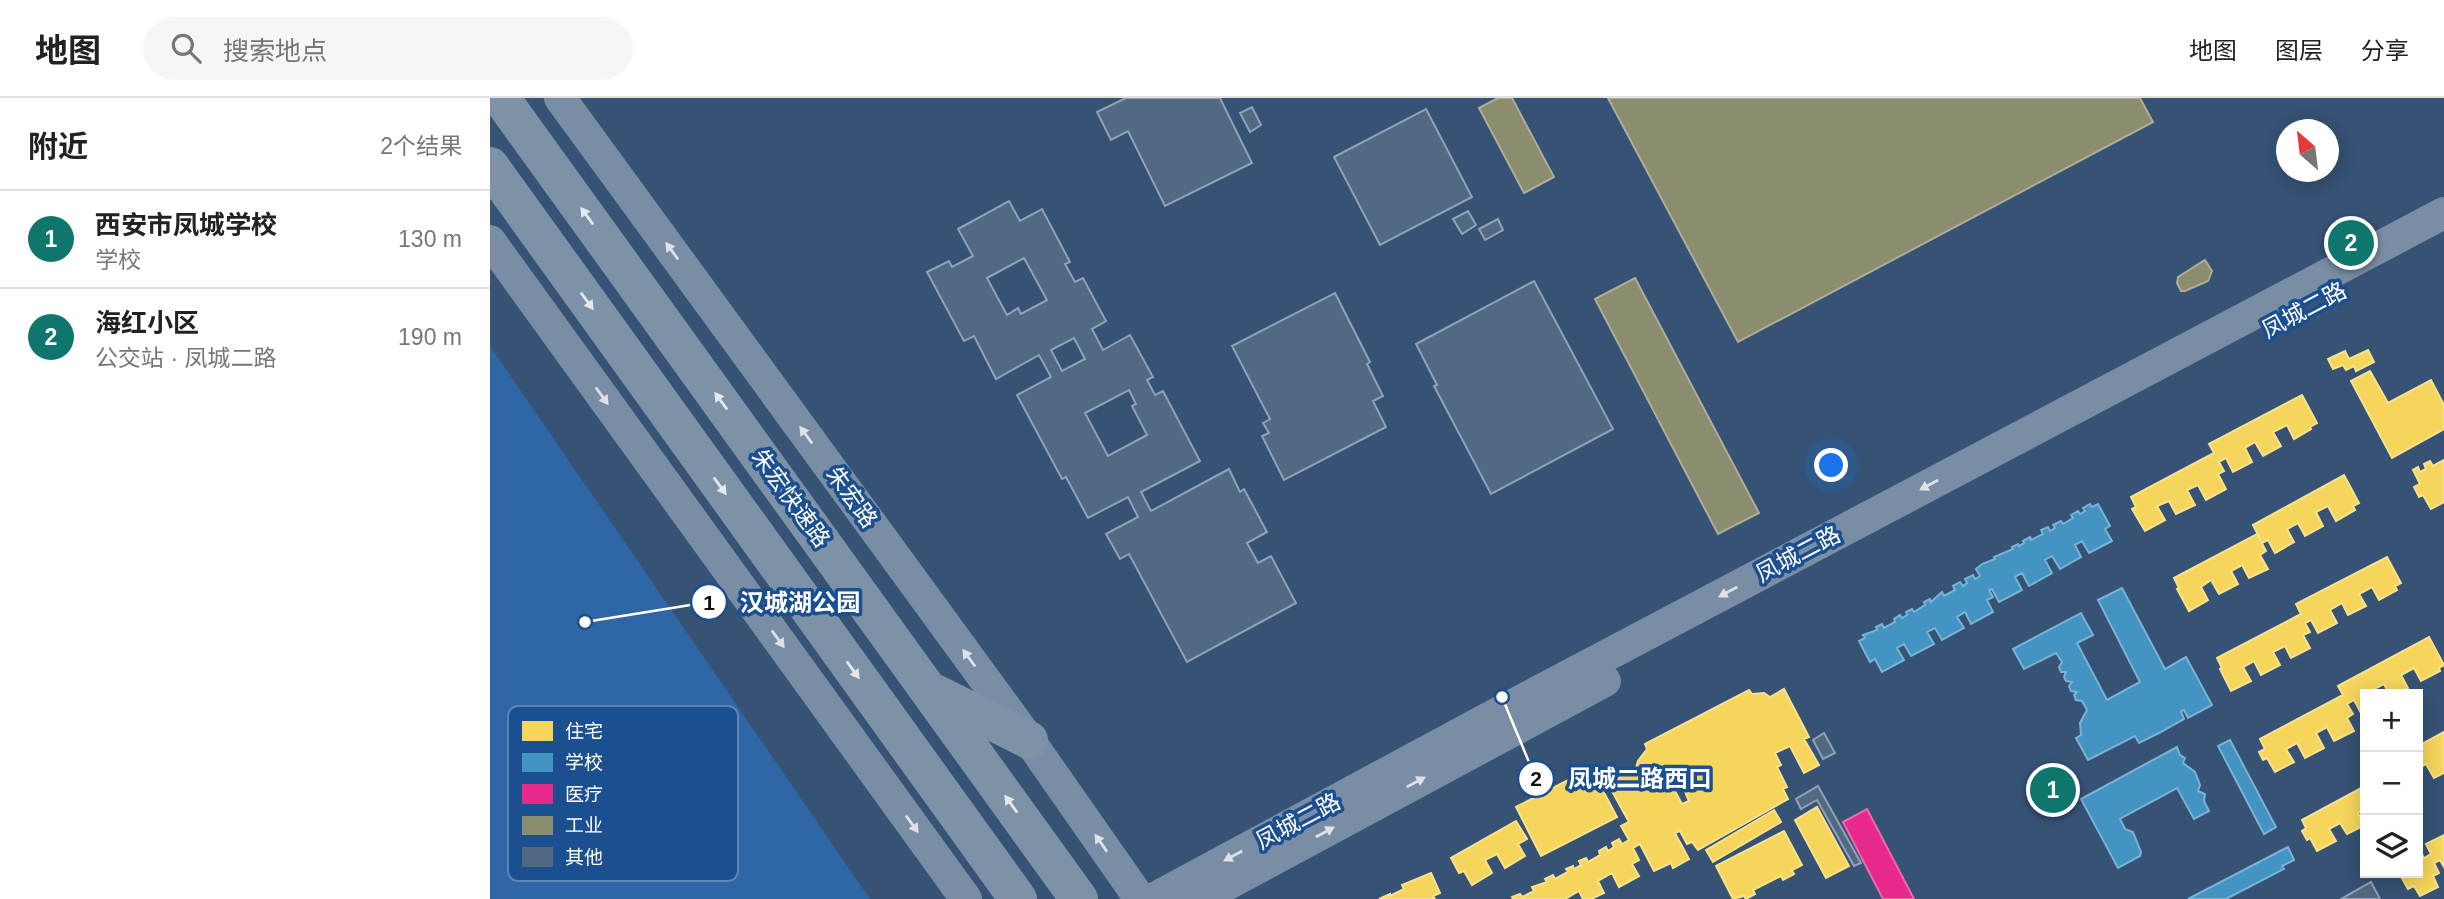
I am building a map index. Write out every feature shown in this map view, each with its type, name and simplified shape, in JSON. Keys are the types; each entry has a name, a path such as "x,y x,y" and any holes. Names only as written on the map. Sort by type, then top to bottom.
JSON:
{"highway":[{"name":"朱宏快速路","path":"501,98 1079,899"},
{"path":"490,166 1018,899"},
{"path":"931,691 1029,740"}],"main road":[{"name":"朱宏路","path":"560,98 1029,740 1140,899"},
{"name":"凤城二路","path":"1153,899 2444,212"},
{"name":"凤城二路","path":"1200,899 2444,236"},
{"path":"490,241 966,899"}],"shaded area":[{"path":"490,346 737,706 508,706 508,881 738,881 738,707 870,899 490,899"}],"building: 住宅":[{"path":"2368,350 2374,362 2356,371 2354,366 2346,370 2343,365 2333,369 2328,359 2345,351 2349,359"},
{"path":"2370,371 2388,403 2431,380 2444,405 2444,429 2392,458 2351,381"},
{"path":"2302,395 2317,423 2310,427 2311,429 2294,439 2287,425 2273,432 2281,446 2263,456 2255,442 2245,448 2252,462 2233,472 2226,458 2219,462 2224,471 2218,474 2226,489 2206,500 2198,485 2187,490 2195,505 2176,514 2169,501 2157,506 2165,520 2145,531 2132,509 2136,507 2131,497 2214,453 2209,444"},
{"path":"2444,460 2444,502 2431,509 2423,495 2419,497 2414,487 2420,484 2413,470 2418,467 2420,472 2426,469 2424,464 2430,461 2433,466"},
{"path":"2344,475 2359,503 2353,506 2355,510 2336,521 2328,506 2316,512 2323,526 2305,536 2298,523 2287,529 2294,542 2275,553 2268,540 2262,543 2253,525"},
{"path":"2257,534 2266,551 2260,555 2268,569 2249,578 2242,565 2231,571 2238,584 2219,594 2211,580 2201,587 2208,600 2189,611 2174,578"},
{"path":"2387,557 2401,583 2395,586 2397,590 2379,600 2372,587 2359,594 2366,606 2348,615 2342,603 2330,610 2337,623 2318,633 2311,620 2305,623 2310,632 2303,635 2310,648 2291,658 2285,646 2273,652 2280,665 2261,675 2254,661 2243,667 2251,681 2231,691 2217,658 2301,614 2296,604"},
{"path":"2429,637 2444,665 2439,668 2440,671 2421,681 2414,668 2401,675 2408,688 2406,689 2386,689 2384,684 2374,689 2360,689 2360,711 2354,700 2347,704 2353,714 2347,718 2354,731 2334,741 2327,727 2316,733 2324,748 2305,758 2297,743 2286,749 2294,762 2275,772 2267,758 2263,760 2259,752 2265,749 2260,739 2343,695 2338,686"},
{"path":"1784,689 1809,737 1804,739 1819,765 1804,773 1790,746 1775,753 1781,765 1777,767 1787,787 1783,789 1788,799 1698,850 1692,842 1687,844 1680,831 1675,833 1689,859 1673,868 1671,863 1654,871 1640,844 1633,848 1639,860 1632,864 1639,876 1619,887 1612,873 1598,881 1604,893 1591,899 1583,899 1579,891 1565,899 1513,899 1512,897 1520,894 1522,897 1534,891 1532,887 1547,882 1545,879 1553,875 1555,879 1568,872 1566,869 1581,865 1579,861 1586,858 1588,862 1600,855 1599,851 1606,847 1608,851 1614,847 1612,843 1619,839 1622,844 1629,840 1621,826 1629,822 1608,784 1636,768 1647,749 1645,744 1749,690 1752,694 1764,693 1770,697","holes":["1680,780 1689,801 1682,804 1675,791 1680,788 1676,782"]},
{"path":"2444,732 2444,773 2434,778 2426,764 2423,766 2423,743"},
{"path":"1591,768 1617,817 1541,856 1516,807"},
{"path":"2360,789 2360,828 2347,834 2340,823 2329,829 2336,841 2317,851 2310,838 2307,840 2302,831 2306,828 2302,820"},
{"path":"1817,807 1849,866 1826,878 1795,820"},
{"path":"1774,810 1781,822 1713,862 1706,850"},
{"path":"1516,821 1527,839 1518,844 1525,856 1505,868 1497,854 1485,860 1492,873 1472,885 1464,871 1459,873 1451,858"},
{"path":"1784,831 1802,865 1792,870 1794,874 1783,880 1781,876 1753,890 1755,894 1746,899 1744,896 1733,899 1716,866"},
{"path":"2444,835 2444,867 2440,860 2434,863 2439,873 2433,876 2438,887 2420,896 2414,886 2408,889 2402,878 2423,878 2423,856 2424,858 2431,854 2426,844"},
{"path":"1431,873 1440,893 1433,896 1435,899 1379,899 1404,889 1402,885"}],"building: 学校":[{"path":"2090,504 2092,507 2098,504 2110,526 2105,529 2112,541 2089,553 2082,541 2075,545 2081,557 2060,569 2052,556 2045,560 2052,573 2029,586 2022,573 2015,577 2022,590 1999,602 1992,589 1989,590 1993,597 1987,600 1993,612 1971,624 1965,612 1957,617 1964,628 1942,640 1935,628 1927,632 1934,644 1911,656 1904,644 1897,648 1904,660 1882,672 1875,659 1870,662 1859,641 1865,638 1863,635 1877,630 1876,627 1882,624 1884,628 1895,622 1894,619 1900,615 1902,618 1907,615 1906,612 1912,609 1914,612 1925,605 1924,602 1930,599 1931,602 1942,592 1944,596 1955,590 1953,586 1960,582 1963,586 1967,583 1965,579 1973,575 1975,579 1980,576 1976,569 1982,564 2018,544 2019,546 2030,537 2031,540 2043,534 2041,530 2048,527 2050,531 2055,528 2053,525 2061,521 2063,524 2073,518 2071,515 2085,511 2083,508"},
{"path":"2122,588 2165,669 2186,657 2212,705 2188,718 2184,710 2181,711 2184,719 2159,733 2139,743 2135,736 2088,760 2076,738 2081,735 2080,723 2087,710 2082,701 2076,700 2074,695 2077,692 2071,691 2069,686 2072,682 2066,681 2066,672 2061,672 2059,667 2062,662 2056,653 2024,669 2013,649 2081,613 2093,635 2077,643 2107,700 2140,682 2098,600"},
{"path":"2230,740 2276,827 2264,834 2218,746"},
{"path":"2177,747 2180,755 2185,758 2183,763 2195,772 2200,785 2198,791 2205,794 2204,801 2209,811 2194,819 2177,788 2123,817 2120,819 2125,829 2133,832 2141,852 2140,856 2118,868 2081,799"},
{"path":"2288,847 2294,860 2282,866 2284,869 2226,899 2188,899"}],"building: 医疗":[{"path":"1867,809 1914,899 1883,899 1843,822"}],"building: 工业":[{"path":"1498,98 1512,98 1554,177 1524,193 1479,108"},
{"path":"1608,98 2140,98 2153,122 1738,342"},
{"path":"2205,260 2212,271 2208,281 2181,291 2177,283 2178,277"},
{"path":"1635,278 1759,513 1718,534 1595,299"}],"building: 其他":[{"path":"1126,98 1220,98 1252,163 1165,206 1128,131 1111,140 1097,112"},
{"path":"1252,107 1261,125 1250,132 1240,113"},
{"path":"1426,109 1472,197 1380,245 1334,157"},
{"path":"1009,201 1020,221 1042,209 1070,262 1065,264 1075,282 1083,278 1106,321 1092,329 1103,350 1130,335 1153,377 1147,380 1155,395 1163,391 1200,461 1141,492 1151,511 1229,469 1240,492 1244,489 1267,532 1247,543 1258,563 1271,556 1296,603 1187,662 1129,554 1120,559 1106,534 1138,517 1128,497 1088,518 1066,477 1062,479 1017,395 1051,377 1039,355 996,379 974,336 964,341 927,272 949,261 952,267 973,256 958,229","holes":["1024,258 1047,300 1021,314 1018,308 1007,315 987,278","1074,338 1085,359 1062,371 1051,350","1129,390 1136,404 1132,406 1147,435 1108,456 1085,413"]},
{"path":"1468,211 1476,225 1462,234 1453,219"},
{"path":"1498,219 1503,230 1485,240 1479,229"},
{"path":"1534,281 1613,429 1491,494 1434,386 1437,385 1416,344"},
{"path":"1335,293 1370,362 1367,364 1383,396 1373,401 1386,427 1284,480 1262,436 1269,433 1263,423 1270,419 1232,346"},
{"path":"1824,733 1835,753 1823,759 1813,740"},
{"path":"1818,786 1861,863 1854,866 1817,800 1801,809 1796,799"},
{"path":"2371,882 2380,899 2341,899"}],"place":[{"name":"海红小区","path":"2351,243"},
{"name":"汉城湖公园","path":"585,622"},
{"name":"凤城二路西口","path":"1502,697"},
{"name":"西安市凤城学校","path":"2053,790"}]}
